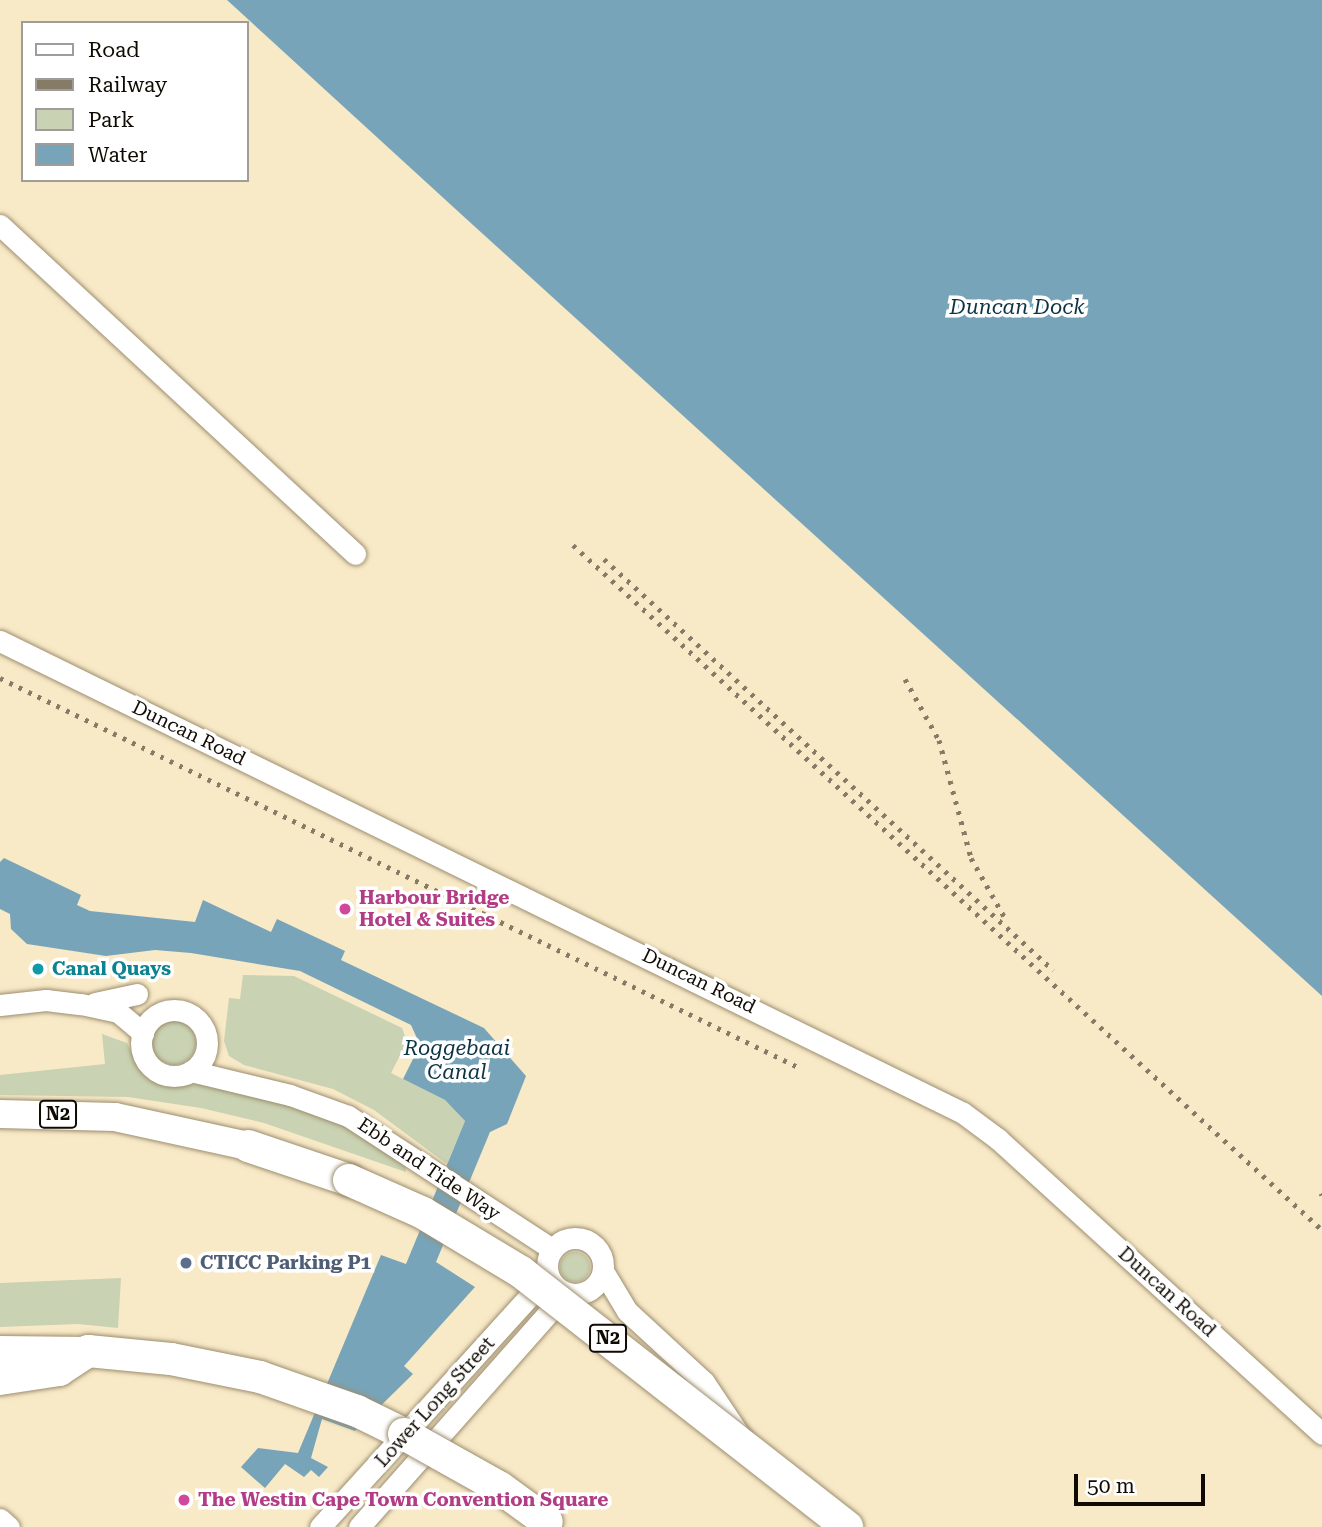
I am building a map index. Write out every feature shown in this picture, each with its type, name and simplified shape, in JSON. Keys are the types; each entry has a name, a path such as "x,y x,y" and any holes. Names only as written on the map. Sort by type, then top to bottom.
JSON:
{"highway":[{"name":"N2","path":"248,1146 365,1186 471,1239 578,1313 848,1527"},
{"path":"0,1379 59,1370 94,1351 215,1366 357,1411 450,1458 555,1527"}],"main road":[{"name":"N2","path":"0,1114 115,1117 248,1146"},
{"path":"0,1350 94,1351"}],"street":[{"path":"0,225 355,554"},
{"name":"Duncan Road","path":"0,641 963,1113 998,1139 1322,1434"},
{"path":"81,1004 137,994 166,1011 195,1017 207,1045 191,1071 169,1076 159,1072 143,1055 144,1030 137,994"},
{"path":"0,1005 46,1000 81,1004 118,1013 144,1030"},
{"path":"144,1030 166,1011"},
{"name":"Ebb and Tide Way","path":"207,1045 225,1070 261,1088"},
{"name":"Ebb and Tide Way","path":"191,1071 261,1088 348,1116 469,1198 552,1250"},
{"path":"627,1311 584,1293 561,1291 548,1276 552,1250 573,1238 589,1241 601,1254 603,1271 627,1311 704,1382 728,1413 760,1470 823,1527"},
{"path":"584,1293 603,1271"},
{"name":"Lower Long Street","path":"320,1527 548,1276"},
{"name":"Lower Long Street","path":"359,1527 549,1312 584,1293"},
{"path":"0,1519 9,1527"}],"green space":[{"path":"243,975 294,976 402,1028 407,1042 391,1073 445,1100 465,1121 447,1164 374,1110 333,1089 244,1065 229,1056 224,1041 229,998 240,999"},
{"path":"174,1021 183,1022 190,1027 195,1034 195,1052 190,1059 183,1064 174,1065 165,1064 158,1059 153,1052 152,1043 153,1034 158,1027 165,1022"},
{"path":"102,1034 127,1043 140,1070 151,1080 165,1086 206,1084 265,1096 336,1120 405,1163 406,1172 264,1123 201,1108 128,1097 0,1095 0,1075 105,1064"},
{"path":"575,1252 586,1256 590,1267 586,1278 575,1282 564,1278 560,1267 564,1256"},
{"path":"121,1278 118,1328 78,1324 0,1327 0,1283"}],"water":[{"name":"Duncan Dock","path":"227,0 1322,0 1322,996 462,215"},
{"name":"Roggebaai Canal","path":"4,858 81,895 77,905 90,911 195,922 203,900 271,932 277,919 345,951 341,960 484,1028 526,1076 507,1124 490,1132 436,1262 475,1287 404,1366 413,1374 355,1431 322,1419 311,1458 328,1467 319,1477 311,1470 304,1477 285,1464 265,1488 241,1467 258,1448 298,1453 381,1255 406,1264 465,1121 445,1100 403,1079 420,1045 411,1025 300,971 191,953 155,950 106,956 27,944 11,929 10,914 0,909 0,862"}],"railway":[{"path":"573,545 1322,1230"},
{"path":"604,559 1053,970"},
{"path":"0,678 796,1066"},
{"path":"905,679 939,740 971,858 1005,918"}],"place":[{"name":"Harbour Bridge Hotel & Suites","path":"345,909"},
{"name":"Canal Quays","path":"38,969"},
{"name":"CTICC Parking P1","path":"186,1263"},
{"name":"The Westin Cape Town Convention Square","path":"184,1500"}]}
